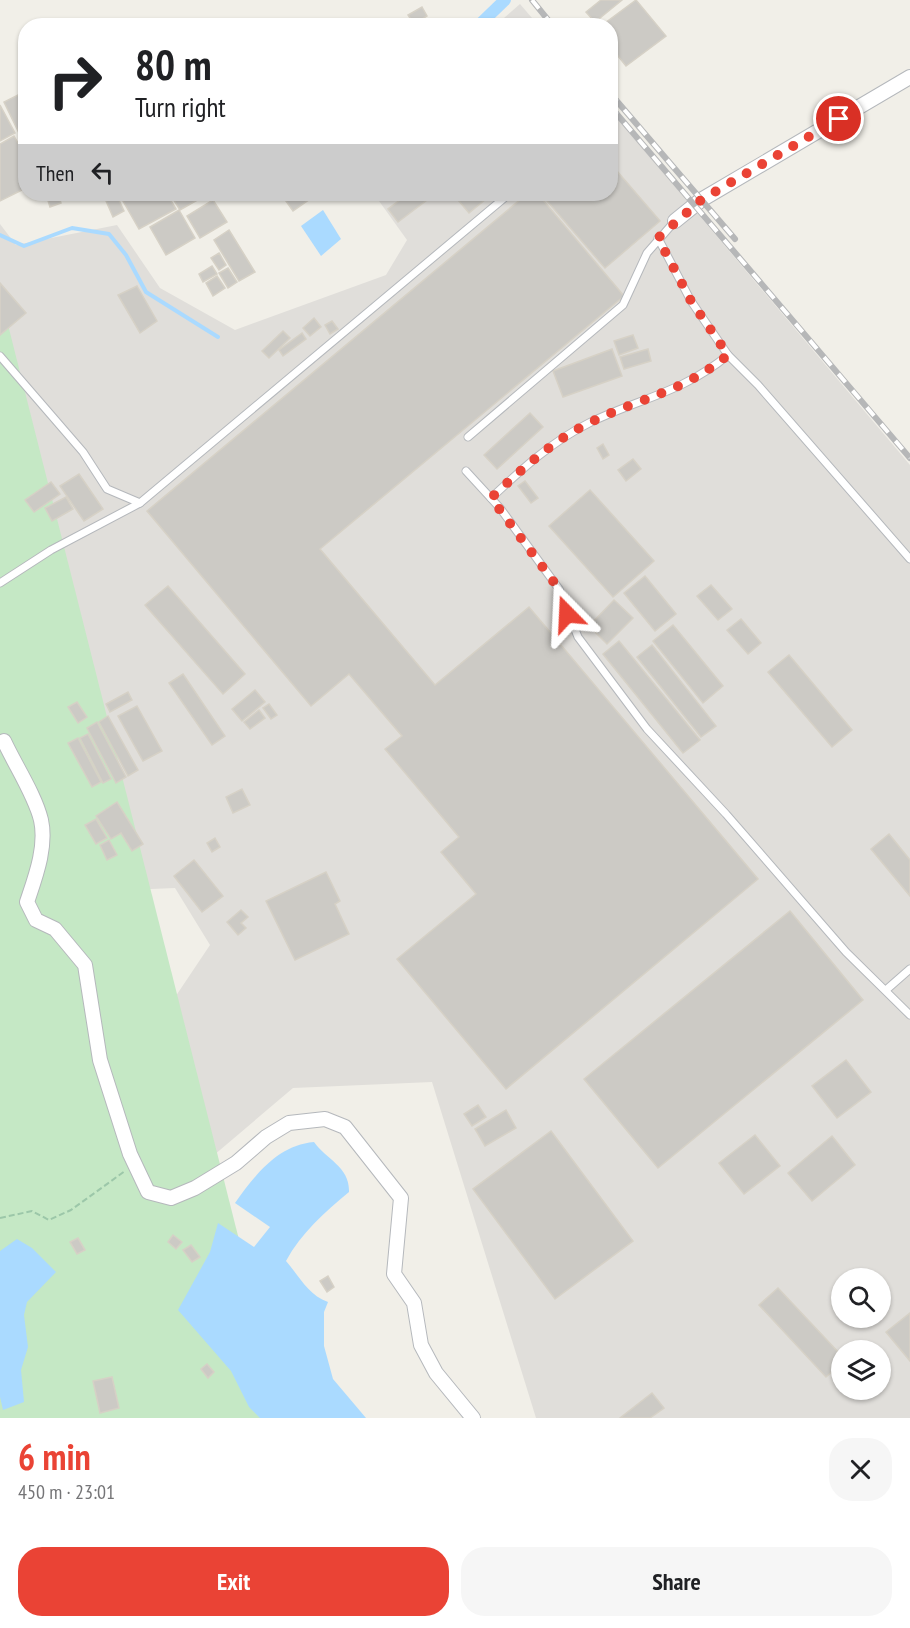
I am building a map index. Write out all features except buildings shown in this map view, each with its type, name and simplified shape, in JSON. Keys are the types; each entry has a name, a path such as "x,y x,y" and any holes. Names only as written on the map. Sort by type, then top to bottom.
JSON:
{"street":[{"path":"675,221 701,200 910,77"},
{"path":"4,741 41,822 42,843 27,902 36,920 55,929 85,965 100,1060 135,1164 148,1191 171,1198 195,1188 236,1163 266,1137 289,1123 325,1119 345,1127 401,1198 394,1274 414,1303 421,1345 436,1373 472,1418"}],"lane":[{"path":"0,583 51,550 140,504 501,201"},
{"path":"468,437 623,305 647,253 675,221"},
{"path":"658,238 691,301 728,355 758,385 910,559"},
{"path":"491,498 537,455 567,435 591,422 672,391 712,368 728,355"},
{"path":"0,357 83,452 107,489 140,504"},
{"path":"466,471 491,498 559,589 578,637 647,729 726,814 846,952 910,1015"},
{"path":"886,990 910,969"}],"path":[{"path":"0,1218 32,1211 49,1220 71,1210 135,1164"}],"shaded area":[{"path":"520,4 532,18 504,18"},
{"path":"618,119 910,465 910,1418 536,1418 432,1082 293,1088 194,1172 137,1054 210,945 175,888 33,894 0,834 0,224 16,245 117,225 160,288 235,330 386,275 407,240 379,201 618,201"}],"green space":[{"path":"0,293 284,1418 0,1418"}],"water":[{"path":"323,210 341,239 321,256 301,226"},
{"path":"314,1142 342,1170 346,1176 349,1192 306,1232 286,1261 315,1295 328,1302 324,1312 324,1346 333,1379 366,1418 260,1418 249,1407 231,1371 178,1310 210,1252 218,1223 254,1247 270,1227 235,1203 259,1172 278,1155 289,1149"},
{"path":"17,1239 32,1248 56,1272 27,1302 24,1315 28,1347 21,1370 24,1402 3,1410 0,1397 0,1251"}],"waterway":[{"path":"486,18 505,0"},
{"path":"0,235 24,246 72,228 109,234 126,255 146,292 218,337"}],"railway":[{"path":"532,0 547,18"},
{"path":"618,102 735,239"},
{"path":"618,115 910,458"}],"route":[{"path":"567,614 559,589 491,498 537,455 567,435 591,422 672,391 712,368 728,355 691,301 658,238 701,200 839,119"}]}
